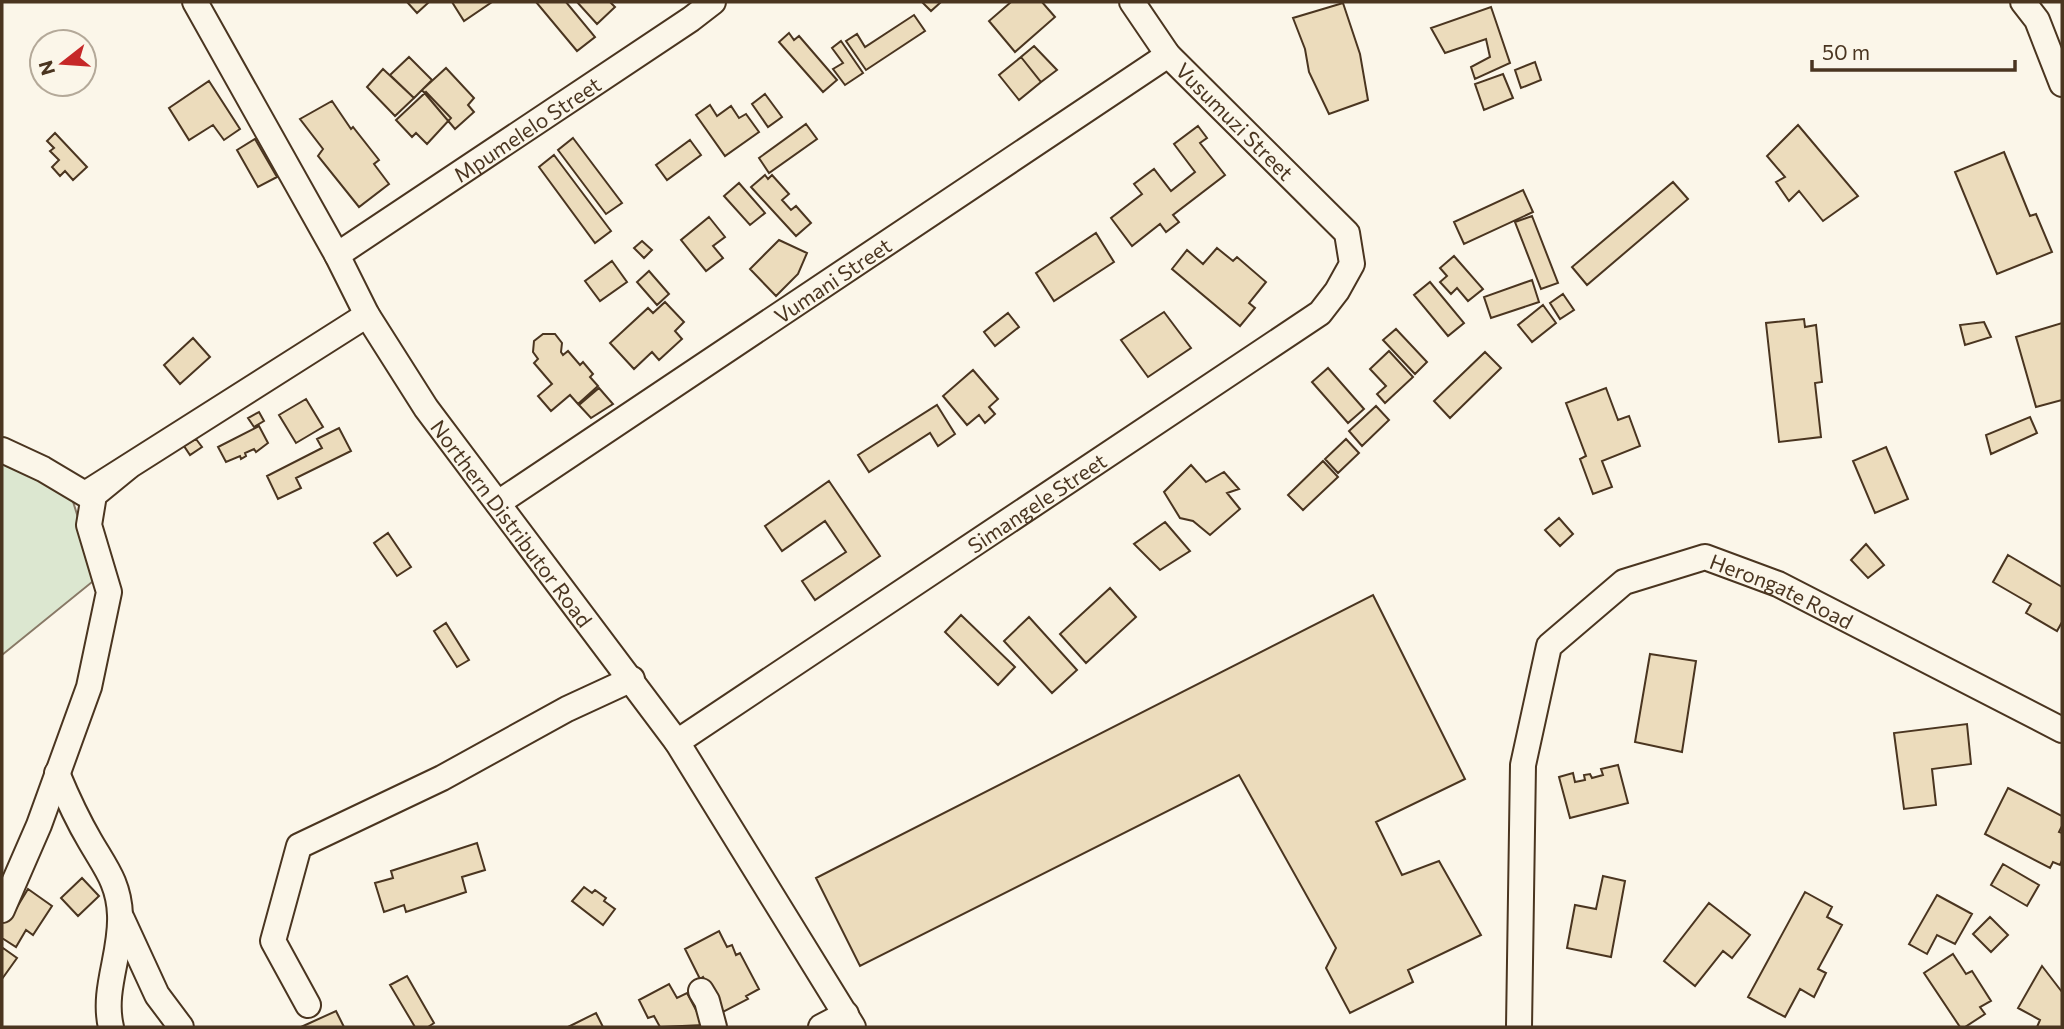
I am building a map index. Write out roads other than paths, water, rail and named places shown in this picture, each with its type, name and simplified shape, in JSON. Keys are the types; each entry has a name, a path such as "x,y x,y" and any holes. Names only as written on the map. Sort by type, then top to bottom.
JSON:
{"street":[{"name":"Northern Distributor Road","path":"195,2 337,255 367,315 426,408 677,742 850,1021"},
{"name":"Mpumelelo Street","path":"337,255 713,2"},
{"name":"Vusumuzi Street","path":"1132,2 1168,55 1347,233"},
{"path":"2023,2 2037,20 2062,84"},
{"name":"Vumani Street","path":"498,503 1168,55"},
{"name":"Simangele Street","path":"677,742 1320,313 1337,291 1352,264 1347,233"},
{"path":"2,450 43,469 85,494 367,315"},
{"path":"2,910 39,824 89,687 109,592 89,525 94,495 127,468"},
{"name":"Herongate Road","path":"1519,1027 1523,765 1549,646 1624,582 1705,557 1778,584 2062,730"},
{"path":"308,1005 273,942 299,846 442,778 566,709 632,679"},
{"path":"57,773 77,818 113,877 120,915 157,995 181,1027"},
{"path":"111,1027 108,1016 109,995 120,915"},
{"path":"701,991 708,1001 714,1027"},
{"path":"821,1027 850,1021"}]}
